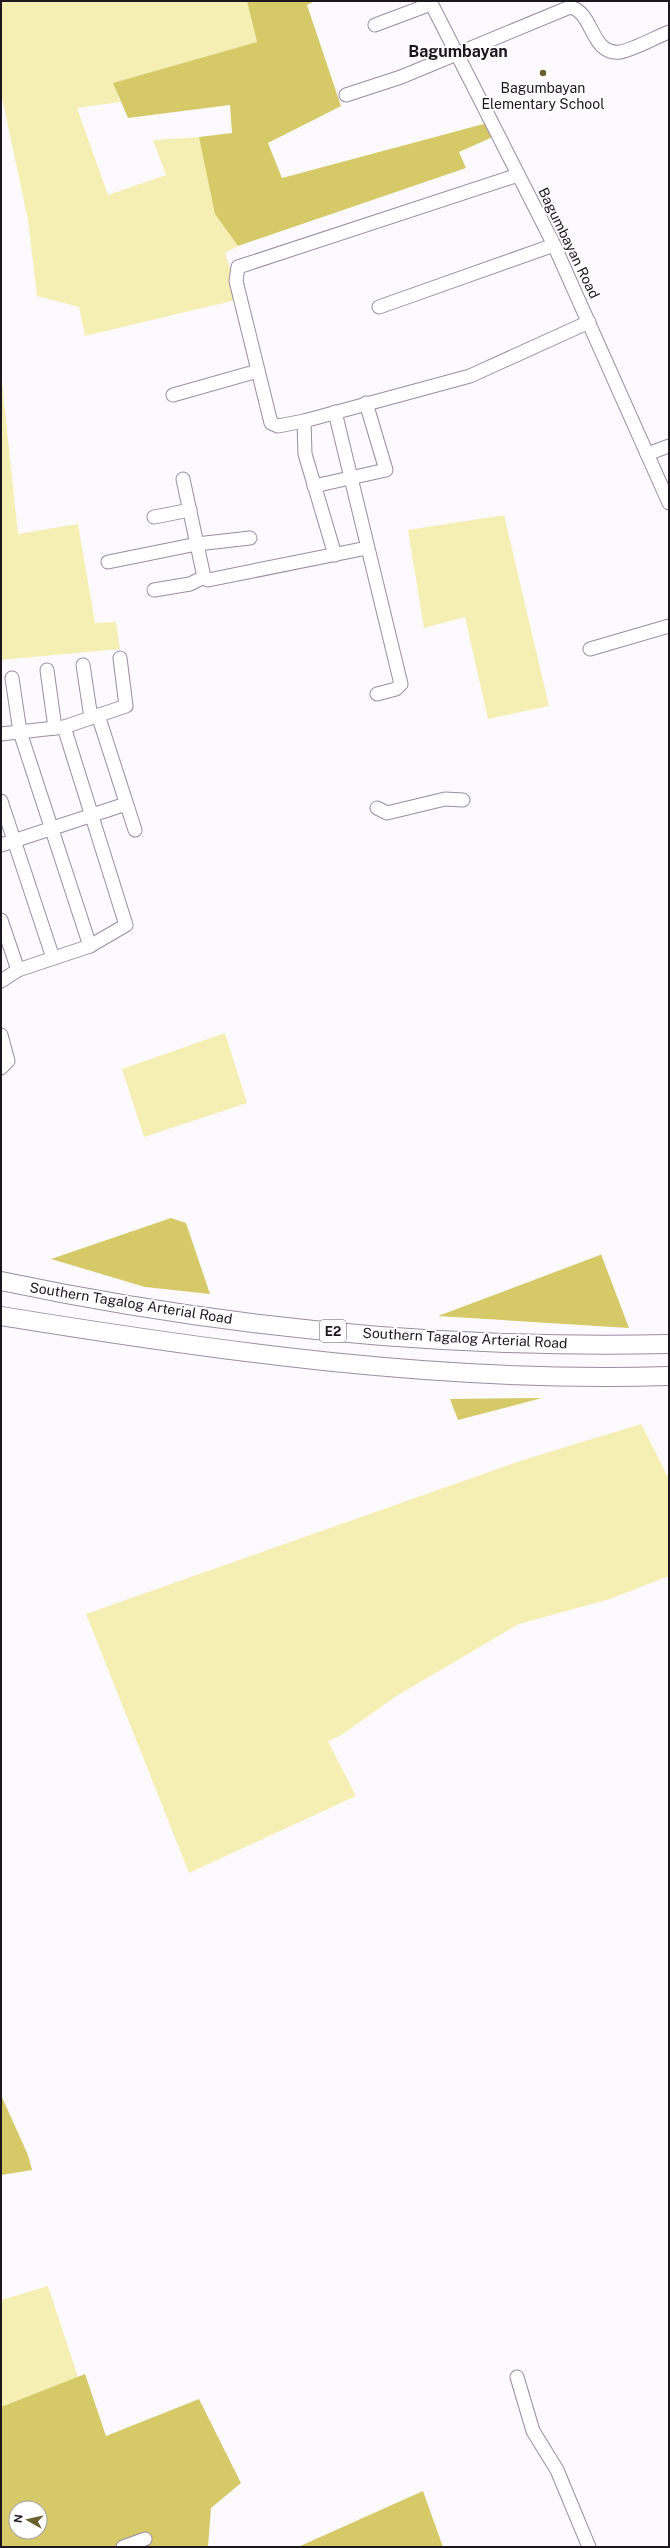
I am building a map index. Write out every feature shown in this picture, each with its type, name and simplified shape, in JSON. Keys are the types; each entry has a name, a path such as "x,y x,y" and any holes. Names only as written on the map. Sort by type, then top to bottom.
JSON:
{"highway":[{"name":"Southern Tagalog Arterial Road","path":"1,1281 172,1312 358,1333 499,1342 669,1344"},
{"name":"E2","path":"1,1316 168,1344 349,1365 492,1374 669,1376"}],"street":[{"path":"375,25 431,2"},
{"name":"Bagumbayan Road","path":"431,2 554,245 669,503"},
{"path":"346,95 401,77 570,6 577,8 584,14 599,44 606,50 619,52 669,32"},
{"path":"518,175 238,266 236,281 271,423 278,426 304,422 366,403 470,376 589,322"},
{"path":"379,307 554,245"},
{"path":"173,394 258,371"},
{"path":"314,486 386,470 366,403"},
{"path":"335,412 400,684 396,689 376,694"},
{"path":"304,422 305,454 334,555"},
{"path":"647,454 669,446"},
{"path":"183,479 204,577 208,580 367,548"},
{"path":"154,517 190,510"},
{"path":"108,562 197,544 250,538"},
{"path":"154,590 190,584 204,577"},
{"path":"590,649 669,626"},
{"path":"1,734 60,728 126,706 120,658"},
{"path":"83,665 94,717 135,830"},
{"path":"1,981 18,970 90,946 126,925 92,815 60,728 47,670"},
{"path":"12,678 20,732 90,946"},
{"path":"377,808 387,812 445,799 463,800"},
{"path":"1,801 53,958"},
{"path":"1,846 126,804"},
{"path":"1,920 18,970"},
{"path":"1,1036 8,1061 1,1068"},
{"path":"517,2377 533,2431 557,2470 589,2547"},
{"path":"123,2547 145,2539"}],"shaded area":[{"path":"1,1 247,1 257,42 114,83 120,102 77,108 108,195 166,175 153,140 201,137 216,215 238,246 225,253 240,299 85,336 79,307 37,296 28,220 1,93"},
{"path":"247,1 315,1 307,5 341,106 268,143 282,178 491,122 497,135 459,152 466,168 238,246 215,214 199,137 232,133 230,105 128,118 113,83 257,42"},
{"path":"1,372 18,534 78,524 95,623 116,622 120,649 1,660"},
{"path":"504,515 549,706 488,719 465,617 424,628 408,530"},
{"path":"225,1033 247,1103 144,1137 122,1069"},
{"path":"171,1218 186,1223 210,1294 145,1287 51,1259"},
{"path":"601,1254 629,1328 438,1316 600,1255"},
{"path":"542,1398 458,1420 450,1399"},
{"path":"641,1424 669,1479 669,1576 610,1599 519,1624 398,1695 340,1736 328,1741 356,1796 189,1873 86,1614 520,1461"},
{"path":"1,2095 28,2155 32,2170 1,2175"},
{"path":"48,2286 78,2377 1,2407 1,2300"},
{"path":"85,2374 106,2436 199,2399 241,2483 211,2508 208,2547 1,2547 1,2407"},
{"path":"423,2491 443,2547 298,2547"}],"place":[{"name":"Bagumbayan Elementary School","path":"543,73"}],"district":[{"name":"Bagumbayan","path":"458,51"}]}
